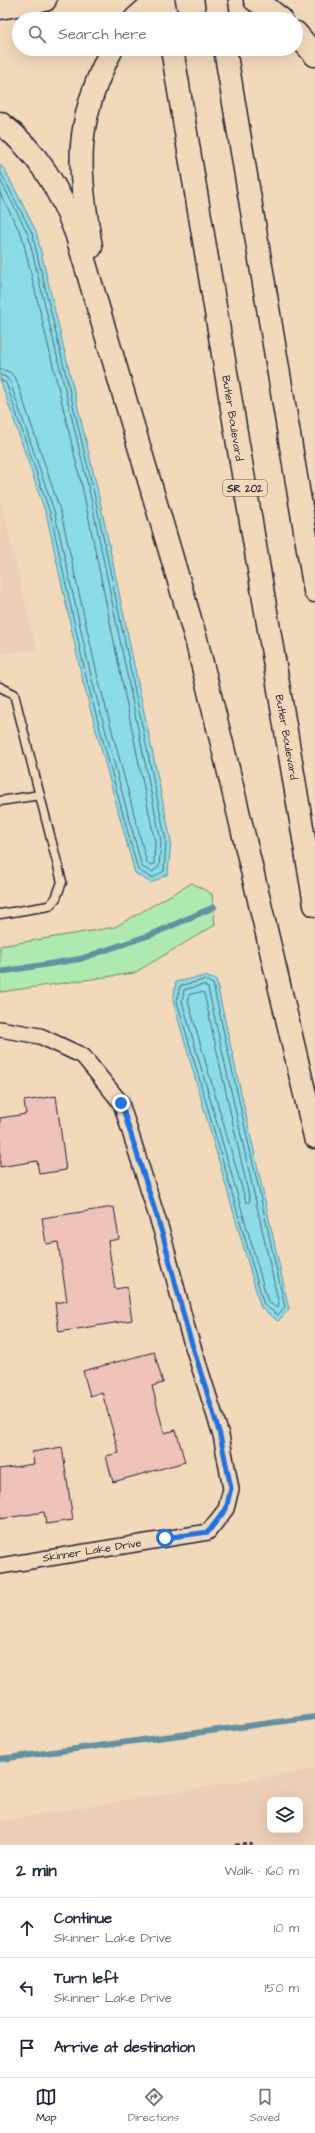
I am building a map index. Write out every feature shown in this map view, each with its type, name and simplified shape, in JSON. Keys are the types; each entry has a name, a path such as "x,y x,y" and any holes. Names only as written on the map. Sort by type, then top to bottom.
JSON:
{"main road":[{"path":"0,8 45,0"},
{"path":"143,12 156,0"},
{"path":"163,0 165,12"},
{"path":"216,0 218,12"},
{"path":"255,0 273,12"},
{"path":"303,41 315,55"},
{"path":"105,327 80,174 81,140 87,107 99,74 108,56"},
{"name":"Butler Boulevard","path":"173,56 315,905"},
{"path":"226,56 315,591"},
{"path":"0,124 24,145 44,168 64,202 76,233 105,327 211,698 315,1137"}],"street":[{"name":"Skinner Lake Drive","path":"0,1029 40,1036 83,1056 121,1103 163,1236 187,1328 220,1435 231,1488 226,1509 208,1532 0,1566"}],"lane":[{"path":"0,687 14,694 62,882 56,898 49,906 0,914"},
{"path":"0,801 40,795"}],"path":[{"path":"235,1845 253,1845"}],"shaded area":[{"path":"0,496 36,649 0,654"},
{"path":"315,1769 315,1845 0,1845 0,1821"}],"green space":[{"path":"192,883 212,894 215,925 134,973 0,992 0,946 115,927"}],"water":[{"path":"0,165 5,170 36,231 98,492 171,841 168,874 151,883 135,873 83,682 47,517 0,379"},
{"path":"205,976 216,980 289,1309 278,1321 261,1308 173,1001 176,982"}],"building":[{"path":"56,1096 66,1170 39,1174 37,1161 0,1167 0,1118 26,1114 24,1101"},
{"path":"114,1207 119,1239 108,1241 115,1289 127,1287 132,1320 59,1332 55,1303 67,1301 58,1242 46,1244 42,1218"},
{"path":"154,1352 163,1383 152,1386 164,1433 176,1430 185,1462 113,1482 106,1456 119,1453 102,1392 90,1396 83,1371"},
{"path":"62,1447 73,1520 46,1524 44,1512 0,1519 0,1469 34,1464 32,1452"}],"waterway":[{"path":"0,972 80,959 153,934 214,907"},
{"path":"0,1759 315,1717"}],"route":[{"path":"121,1103 163,1236 187,1328 220,1435 231,1488 226,1509 208,1532 165,1538"}]}
